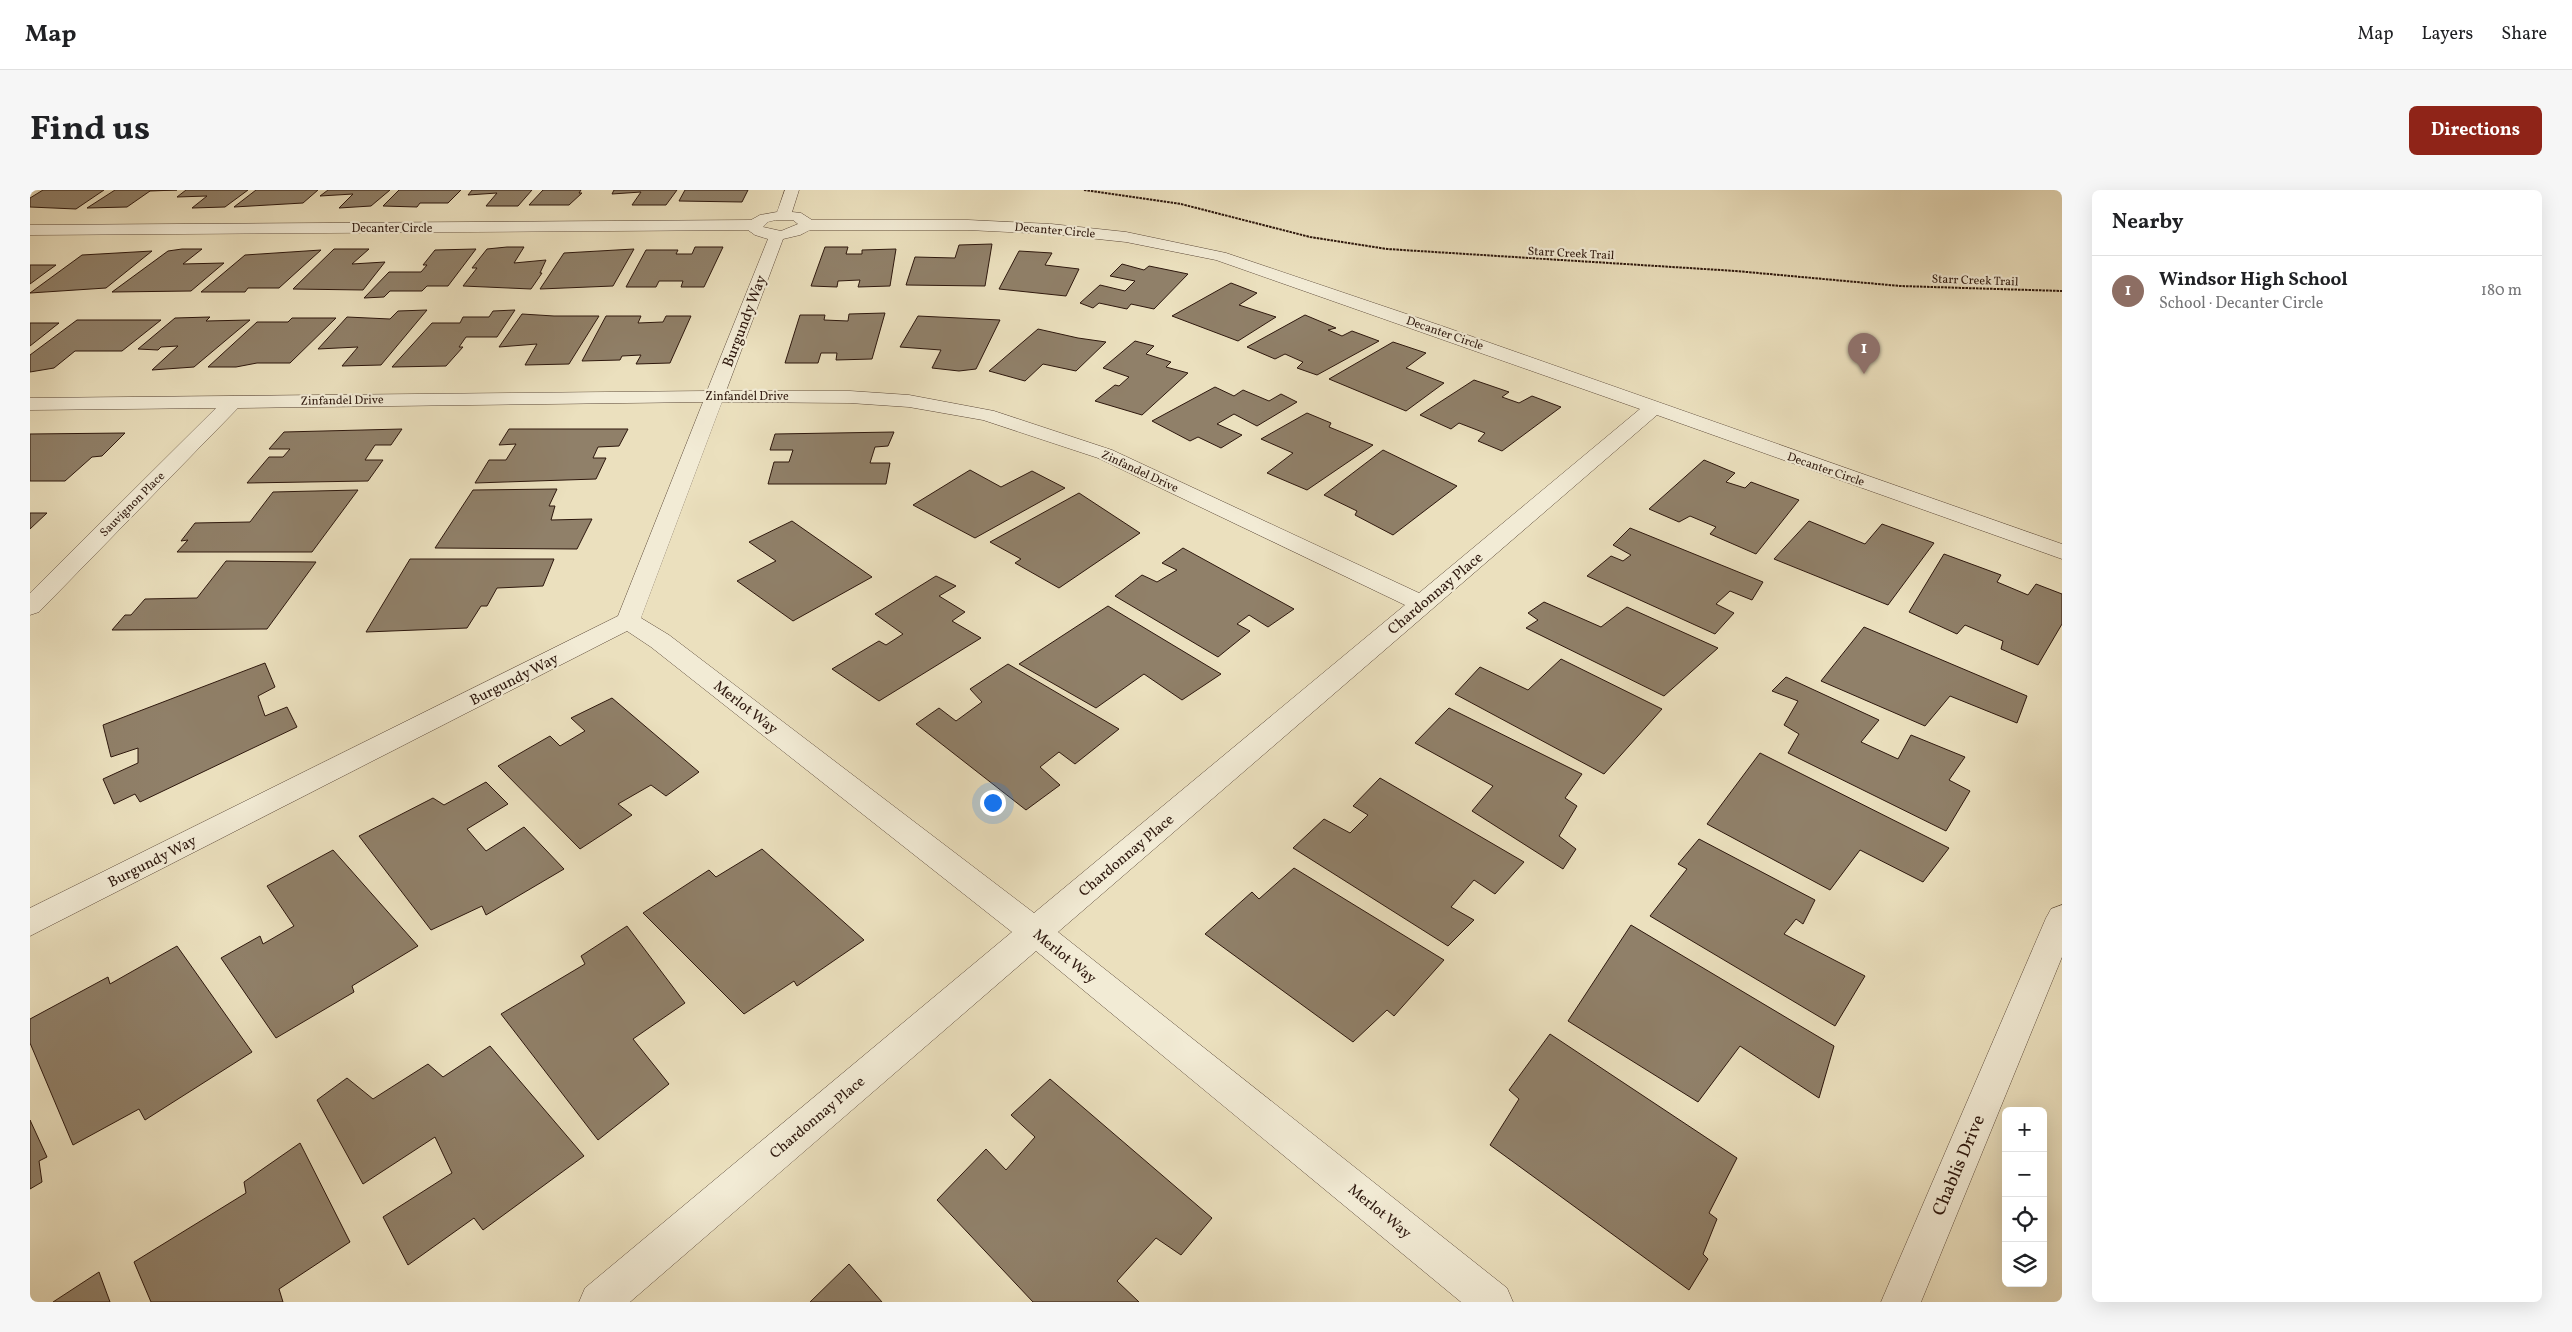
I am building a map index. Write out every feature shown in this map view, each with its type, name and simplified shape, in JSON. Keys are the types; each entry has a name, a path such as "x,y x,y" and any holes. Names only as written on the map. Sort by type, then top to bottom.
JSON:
{"street":[{"name":"Burgundy Way","path":"30,923 628,622 716,396 772,225 792,190"},
{"path":"800,218 806,222 806,225 792,233 772,225 800,218"},
{"name":"Decanter Circle","path":"30,230 772,225"},
{"name":"Decanter Circle","path":"806,225 968,225 1050,229 1126,236 1220,256 1436,330 2062,552"},
{"name":"Zinfandel Drive","path":"30,404 716,396 850,397 909,401 987,415 1105,454 1422,604"},
{"name":"Sauvignon Place","path":"30,607 233,402"},
{"name":"Chardonnay Place","path":"599,1302 1653,408"},
{"name":"Merlot Way","path":"628,622 660,641 1035,932 1494,1302"},
{"name":"Chablis Drive","path":"1900,1302 2061,921"}],"path":[{"name":"Starr Creek Trail","path":"1084,190 1181,204 1310,237 1387,249 1736,271 1900,286 2062,291"}],"building":[{"path":"43,190 104,190 76,209 30,207 30,198"},
{"path":"115,190 177,190 150,191 127,207 87,208"},
{"path":"186,190 248,190 225,207 192,208 207,196 177,197"},
{"path":"256,190 318,190 303,203 234,207"},
{"path":"328,190 390,190 371,206 339,208 353,194 320,196"},
{"path":"399,190 461,190 448,203 420,203 417,207 383,206"},
{"path":"472,190 532,190 518,206 486,206 497,193 468,195"},
{"path":"543,190 581,190 579,193 582,193 569,205 529,205"},
{"path":"614,190 677,190 666,205 632,205 641,192 612,194"},
{"path":"685,190 748,190 742,202 679,201"},
{"path":"992,244 985,286 906,285 915,257 955,258 959,245"},
{"path":"524,247 514,263 546,260 540,273 542,273 531,289 463,286 477,268 472,268 487,249"},
{"path":"695,247 723,247 704,287 681,287 683,281 659,281 656,287 626,287 646,250 678,250 676,254 692,254"},
{"path":"825,247 848,247 846,254 862,254 862,250 896,249 890,286 858,287 860,280 838,281 837,287 811,286"},
{"path":"202,249 183,264 224,263 191,291 112,292 168,251"},
{"path":"334,249 369,249 352,264 385,262 363,290 293,289"},
{"path":"476,249 448,286 427,286 422,291 390,291 384,297 364,298 389,272 421,272 427,265 423,265 435,250"},
{"path":"634,249 613,286 540,289 564,253"},
{"path":"321,250 279,288 248,288 245,292 201,292 245,255"},
{"path":"152,251 106,288 30,293 82,255"},
{"path":"1019,251 1052,253 1045,265 1079,269 1066,296 999,289"},
{"path":"1122,264 1144,270 1149,266 1188,274 1154,309 1131,304 1127,309 1099,303 1093,308 1080,303 1100,285 1125,291 1135,281 1110,276"},
{"path":"30,265 56,265 30,284"},
{"path":"1231,283 1257,293 1239,305 1276,317 1238,341 1172,316"},
{"path":"427,310 381,365 342,366 358,347 318,349 347,317 390,319 398,311"},
{"path":"515,310 497,337 466,337 459,347 463,347 446,366 392,367 432,323 460,323 463,317 489,317 493,311"},
{"path":"885,313 872,359 836,360 837,353 821,353 818,363 785,363 800,315 825,315 824,320 848,321 849,314"},
{"path":"522,314 599,316 569,364 525,365 537,344 499,347"},
{"path":"1305,315 1336,328 1328,330 1342,336 1352,331 1379,341 1317,375 1297,368 1303,362 1285,354 1275,359 1247,347"},
{"path":"606,316 641,316 638,323 663,322 666,316 691,316 670,363 636,364 641,355 622,356 620,360 582,361"},
{"path":"918,316 1000,320 976,369 959,371 932,368 941,350 900,347"},
{"path":"210,317 206,321 250,320 194,367 152,370 178,346 161,347 158,350 138,349 175,318"},
{"path":"292,318 336,318 290,363 257,363 236,367 208,367 257,322 288,322"},
{"path":"77,320 161,320 122,351 75,351 54,368 30,372 30,355"},
{"path":"30,323 59,323 30,346"},
{"path":"1038,329 1106,342 1076,371 1043,364 1025,381 989,371"},
{"path":"1135,341 1154,346 1146,354 1171,362 1166,367 1188,373 1142,415 1095,401 1115,385 1119,386 1129,377 1103,368"},
{"path":"1393,342 1426,353 1406,368 1444,383 1406,411 1329,379"},
{"path":"1474,380 1509,392 1502,397 1519,403 1532,396 1561,407 1502,451 1478,441 1485,433 1459,423 1451,429 1420,415"},
{"path":"1215,387 1234,396 1243,390 1269,401 1281,394 1297,402 1257,426 1234,414 1217,424 1242,435 1221,448 1198,437 1190,441 1152,421"},
{"path":"1307,413 1331,423 1329,427 1373,445 1307,490 1267,473 1293,453 1261,439"},
{"path":"402,429 391,445 375,445 365,460 383,460 368,481 247,483 269,457 283,457 290,449 269,449 284,432"},
{"path":"509,429 628,429 619,446 598,447 593,458 606,458 596,479 475,483 489,460 506,460 516,444 499,445"},
{"path":"894,432 888,446 875,447 870,463 890,463 886,484 768,484 774,462 789,462 793,450 770,450 775,434"},
{"path":"125,433 102,456 92,457 65,481 30,481 30,434"},
{"path":"1383,450 1457,486 1393,535 1355,515 1357,511 1324,495"},
{"path":"1704,460 1735,473 1726,482 1745,488 1751,482 1799,500 1756,554 1710,534 1716,527 1690,516 1679,522 1649,509"},
{"path":"970,470 1001,487 1032,471 1065,488 975,538 913,505"},
{"path":"557,489 549,506 555,506 551,520 592,519 577,549 435,548 473,490"},
{"path":"358,490 312,552 177,552 188,540 181,541 195,523 250,522 273,492"},
{"path":"1079,493 1140,533 1059,588 1015,563 1021,559 990,542"},
{"path":"30,513 47,513 30,529"},
{"path":"792,521 872,577 793,621 737,581 776,561 749,542"},
{"path":"1809,521 1865,544 1882,524 1934,543 1888,605 1774,559"},
{"path":"1630,528 1763,582 1752,600 1730,591 1716,604 1734,613 1715,634 1587,576 1611,556 1623,561 1631,555 1613,545"},
{"path":"1183,548 1294,609 1268,627 1249,615 1237,624 1250,631 1218,657 1115,596 1142,575 1157,582 1177,570 1162,563"},
{"path":"1944,554 2001,575 1997,582 2028,595 2036,584 2062,594 2062,624 2038,665 2001,649 2003,641 1965,625 1957,634 1909,612"},
{"path":"410,559 554,559 543,586 497,588 487,606 481,606 467,628 366,632"},
{"path":"226,561 316,562 267,629 112,630 125,615 131,615 145,599 197,598"},
{"path":"936,576 956,586 939,596 965,612 952,621 981,638 879,701 832,669 879,641 886,645 903,634 875,614"},
{"path":"1544,602 1601,627 1627,607 1718,648 1664,696 1526,628 1538,620 1528,613"},
{"path":"1108,606 1221,674 1182,700 1144,674 1096,708 1019,664"},
{"path":"1864,627 2027,696 2017,723 1950,696 1925,726 1821,681"},
{"path":"1561,659 1662,709 1604,774 1455,694 1480,667 1528,690"},
{"path":"265,663 275,687 258,696 265,716 287,707 297,727 140,802 135,794 114,804 103,779 138,763 138,748 111,757 103,725"},
{"path":"1008,664 1119,729 1075,764 1059,752 1040,767 1060,785 1026,810 916,724 939,708 956,721 982,702 970,689"},
{"path":"1786,677 1879,720 1861,742 1898,759 1911,735 1965,757 1949,780 1970,791 1946,831 1788,753 1799,734 1784,725 1798,701 1772,691"},
{"path":"612,698 699,772 666,796 651,785 618,804 632,815 580,849 498,766 550,736 560,746 585,731 571,718"},
{"path":"1449,708 1582,774 1565,798 1577,806 1559,836 1576,849 1563,869 1472,811 1493,786 1415,743"},
{"path":"1760,753 1949,848 1923,882 1860,850 1830,890 1707,824"},
{"path":"1380,778 1524,862 1495,894 1474,880 1451,907 1474,920 1448,946 1293,848 1324,819 1350,833 1368,815 1353,806"},
{"path":"486,782 508,804 467,829 486,851 524,827 564,869 486,915 482,906 431,930 359,836 433,798 444,805"},
{"path":"1699,839 1815,900 1803,924 1796,919 1784,934 1865,976 1835,1026 1650,916 1687,869 1678,864"},
{"path":"762,849 864,940 797,986 794,981 744,1014 643,913 709,870 716,877"},
{"path":"333,850 418,946 352,986 354,992 276,1038 221,958 260,936 263,944 294,926 267,886"},
{"path":"1294,868 1444,960 1394,1016 1387,1010 1353,1042 1205,934 1252,892 1259,899"},
{"path":"1631,925 1834,1046 1819,1098 1740,1046 1698,1102 1568,1021"},
{"path":"627,926 685,1003 633,1039 669,1084 598,1140 501,1014 585,964 581,956"},
{"path":"177,946 252,1052 145,1120 139,1109 73,1145 30,1043 30,1019 108,977 110,984"},
{"path":"1550,1034 1737,1158 1709,1213 1717,1219 1703,1254 1708,1259 1689,1290 1490,1145 1519,1099 1509,1090"},
{"path":"490,1046 584,1156 483,1230 474,1218 408,1265 383,1217 452,1173 435,1137 363,1184 317,1100 347,1078 373,1099 428,1064 443,1077"},
{"path":"1050,1079 1212,1218 1181,1255 1156,1238 1117,1281 1139,1302 1033,1302 937,1200 986,1149 1006,1170 1035,1137 1011,1115"},
{"path":"30,1120 47,1157 39,1161 42,1182 30,1189"},
{"path":"300,1143 350,1242 279,1289 283,1302 151,1302 134,1262 246,1193 244,1182"},
{"path":"849,1264 882,1302 810,1302"},
{"path":"99,1272 110,1302 53,1302"}],"place":[{"name":"Windsor High School","path":"1864,374"}]}
